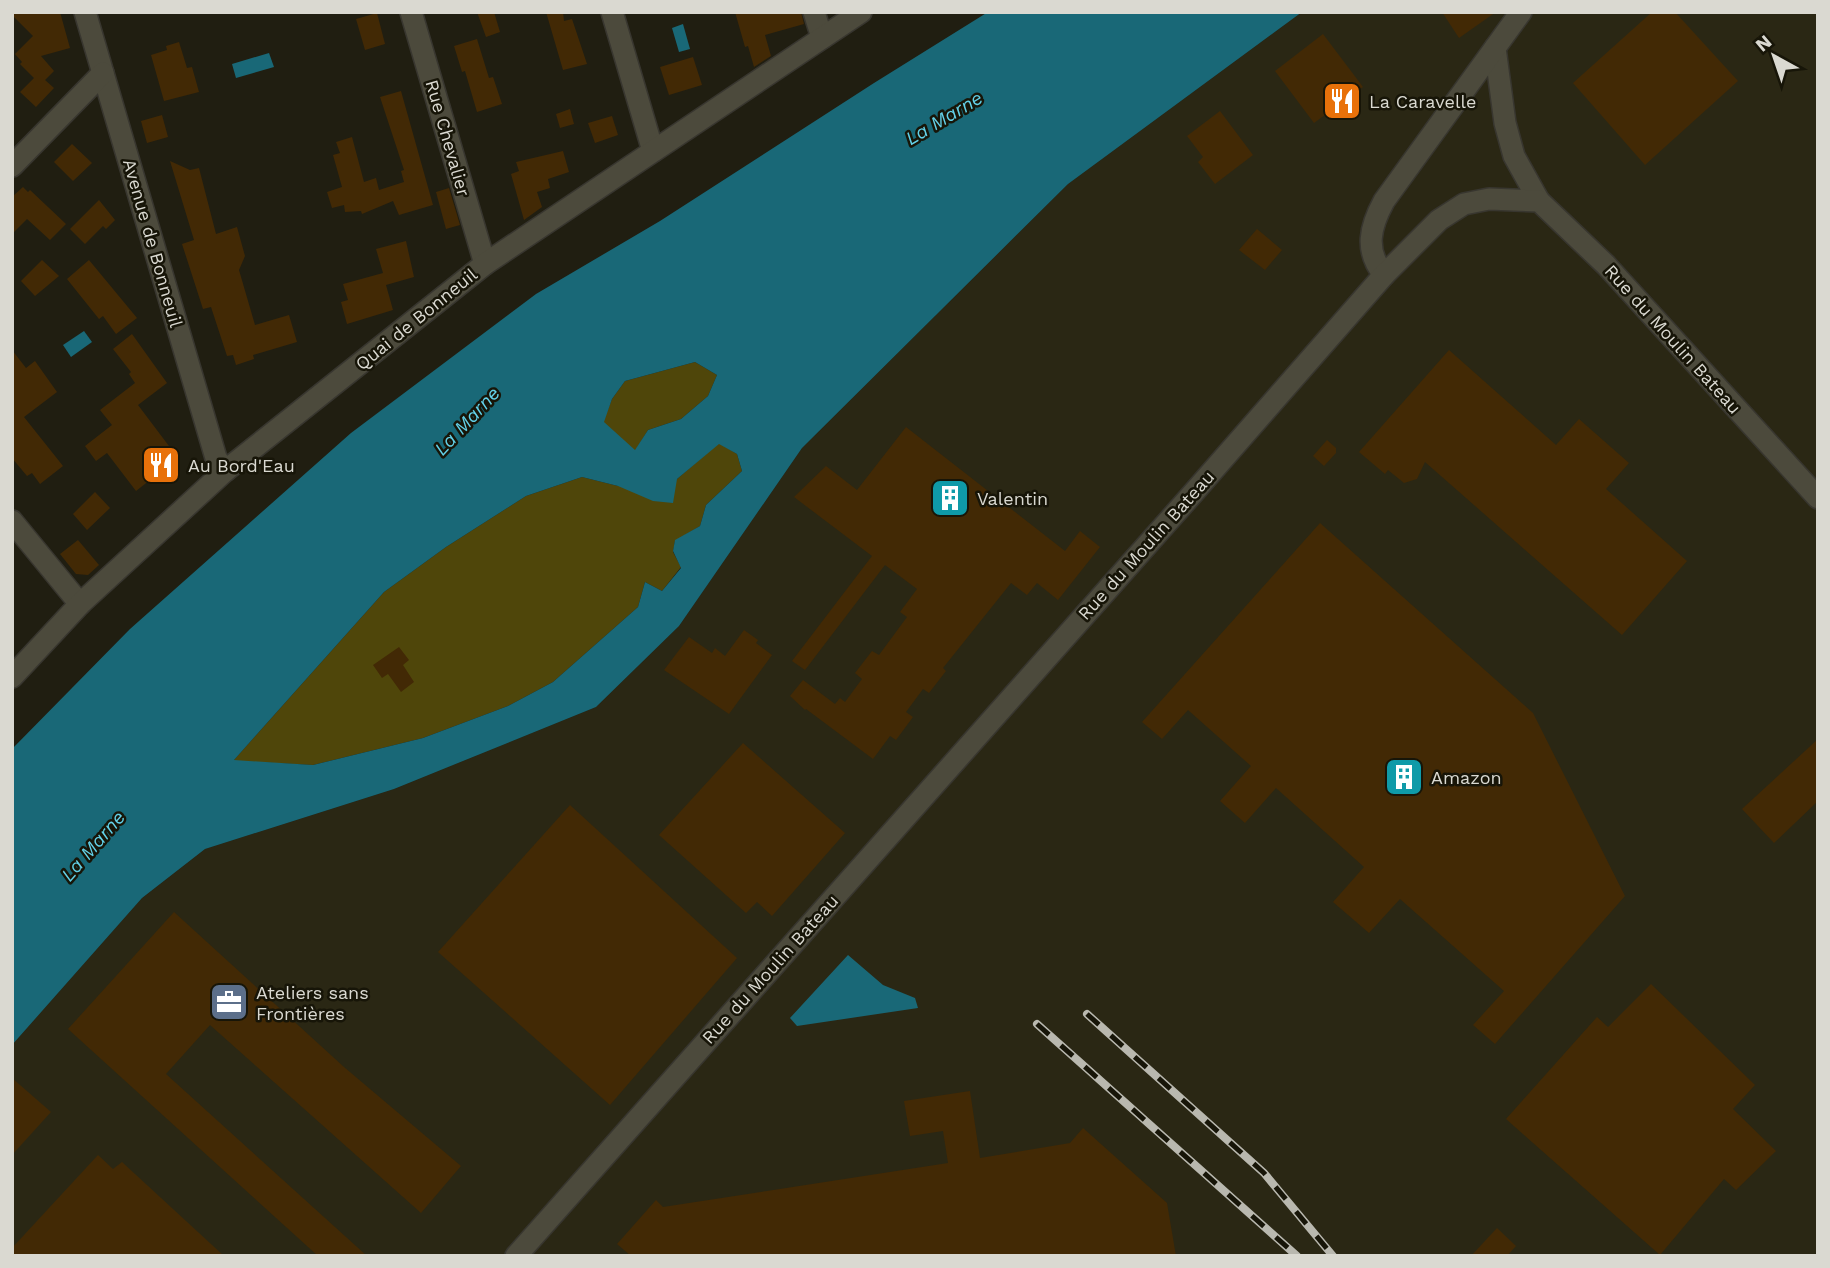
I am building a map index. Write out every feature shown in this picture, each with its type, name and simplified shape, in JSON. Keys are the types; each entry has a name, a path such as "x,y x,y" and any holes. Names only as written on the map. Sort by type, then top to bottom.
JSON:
{"street":[{"name":"Avenue de Bonneuil","path":"85,12 216,458 225,471"},
{"name":"Rue Chevalier","path":"411,12 485,264"},
{"path":"612,12 653,151"},
{"path":"814,12 822,38"},
{"name":"Quai de Bonneuil","path":"12,677 80,604 225,471 485,264 861,12"},
{"path":"1384,275 1371,257 1374,219 1384,201 1521,12"},
{"path":"1495,48 1504,123 1514,156 1539,201"},
{"path":"12,166 103,73"},
{"name":"Rue du Moulin Bateau","path":"516,1256 1384,275 1439,220 1464,204 1489,200 1539,201 1592,251 1818,498"},
{"path":"12,521 80,604"}],"shaded area":[{"path":"1302,12 1818,12 1818,1256 12,1256 12,1045 142,898 205,849 394,789 596,707 679,626 802,448 1068,184"},
{"path":"695,362 717,375 708,396 681,419 648,430 635,451 603,422 612,399 625,381"},
{"path":"719,443 737,454 742,471 706,505 700,526 675,541 673,552 681,567 662,591 645,582 638,607 553,682 508,706 423,738 313,765 233,761 384,592 446,547 526,496 582,477 618,486 677,479"}],"water":[{"name":"La Marne","path":"988,12 1302,12 1068,184 802,448 679,626 596,707 394,789 205,849 142,898 12,1045 12,749 130,629 351,433 536,294 660,221","holes":["695,362 717,375 708,396 681,419 648,430 635,450 604,422 612,399 625,381","719,444 737,454 742,471 706,505 700,526 675,540 673,551 681,568 662,591 645,582 638,607 553,682 508,706 423,738 313,765 234,760 384,592 446,547 526,496 582,477 618,486 653,501 673,503 677,479"]},
{"path":"683,24 690,49 679,52 672,28"},
{"path":"269,53 274,67 236,78 232,64"},
{"path":"84,331 92,342 71,357 63,345"},
{"path":"848,955 883,985 915,998 918,1008 797,1026 790,1018"}],"building":[{"path":"12,12 60,12 70,48 41,56 54,71 45,80 54,88 36,107 20,92 34,78 20,64 22,62 15,54 33,36"},
{"path":"477,12 494,12 500,32 486,37"},
{"path":"546,12 563,12 564,21 572,19 587,64 563,70"},
{"path":"735,12 801,12 804,24 765,35 771,56 754,67"},
{"path":"1442,12 1496,12 1459,38"},
{"path":"1652,12 1675,12 1738,81 1645,165 1573,83"},
{"path":"377,13 385,44 365,50 356,19"},
{"path":"1323,34 1363,87 1314,123 1275,71"},
{"path":"477,39 489,78 493,77 502,104 477,112 465,71 462,72 454,46"},
{"path":"179,42 187,68 192,67 199,92 164,101 151,55 167,50 166,46"},
{"path":"693,57 702,85 669,95 660,67"},
{"path":"401,91 433,205 399,215 393,201 362,214 361,211 345,212 344,205 332,208 327,192 342,187 333,155 340,153 336,142 352,137 364,182 376,178 379,190 404,182 401,171 404,170 380,97"},
{"path":"570,109 574,124 560,128 556,114"},
{"path":"1220,111 1253,155 1215,184 1198,162 1203,157 1187,136"},
{"path":"162,115 168,137 147,143 141,121"},
{"path":"612,116 618,135 595,143 588,123"},
{"path":"72,144 92,163 73,181 54,162"},
{"path":"563,151 569,172 548,179 550,188 537,192 542,207 524,220 511,174 519,171 516,162"},
{"path":"170,161 190,170 199,168 216,234 237,227 245,256 239,270 255,325 289,315 297,342 253,355 254,359 236,365 233,355 227,356 211,307 203,309 182,244 194,240"},
{"path":"23,187 28,192 30,190 66,224 50,240 27,219 12,234 12,197"},
{"path":"449,188 460,225 446,229 436,192"},
{"path":"99,200 115,220 106,229 103,226 85,244 70,229"},
{"path":"1257,229 1282,250 1265,270 1239,250"},
{"path":"406,241 414,277 386,285 393,310 347,324 341,302 348,300 343,284 383,273 376,249"},
{"path":"42,260 59,276 35,296 21,281"},
{"path":"89,260 137,318 116,334 103,316 99,319 67,279"},
{"path":"132,334 167,383 138,405 178,458 136,491 107,453 96,461 85,446 112,425 100,410 135,383 129,374 131,372 113,349"},
{"path":"12,350 26,368 35,361 57,392 24,417 63,466 40,484 32,473 27,476 12,458"},
{"path":"1449,350 1556,445 1579,419 1629,463 1606,489 1687,561 1622,635 1425,462 1417,479 1404,483 1388,470 1385,474 1359,452"},
{"path":"906,427 1065,551 1080,531 1100,547 1058,600 1037,583 1027,595 1011,583 943,668 946,671 929,693 923,689 906,712 913,717 896,740 890,736 873,759 790,696 803,680 835,704 840,698 845,702 862,679 855,673 872,651 879,655 907,617 900,612 917,589 885,565 805,670 792,661 872,556 794,497 826,466 857,490"},
{"path":"1327,440 1336,448 1336,453 1324,466 1313,456"},
{"path":"95,492 110,508 87,530 73,514"},
{"name":"Amazon","path":"1320,523 1533,713 1625,896 1495,1044 1473,1025 1504,991 1400,899 1369,933 1333,902 1364,867 1276,788 1245,823 1220,801 1251,766 1188,710 1162,739 1142,722"},
{"path":"78,540 99,565 88,575 76,574 60,554"},
{"path":"744,630 772,655 729,714 664,670 689,637 712,653 715,648 725,656"},
{"path":"399,647 409,660 403,665 414,682 401,692 388,674 382,678 373,665"},
{"path":"1818,739 1818,801 1774,843 1742,809"},
{"path":"743,743 845,833 772,916 757,902 746,913 659,835"},
{"path":"570,805 737,958 610,1105 438,952"},
{"path":"174,912 344,1067 461,1166 421,1213 210,1025 166,1074 367,1256 318,1256 68,1029"},
{"path":"1651,984 1755,1085 1733,1109 1776,1151 1736,1190 1724,1179 1660,1255 1506,1119 1597,1017 1608,1027"},
{"path":"12,1078 51,1112 12,1155"},
{"path":"970,1091 980,1158 1070,1143 1083,1128 1167,1203 1176,1256 631,1256 617,1244 656,1200 663,1207 948,1163 943,1131 910,1136 904,1101"},
{"path":"98,1155 113,1169 122,1162 224,1256 12,1256 12,1248"},
{"path":"1497,1228 1516,1246 1507,1256 1471,1256"}],"railway":[{"path":"1087,1014 1264,1173 1333,1256"},
{"path":"1037,1024 1297,1256"}],"place":[{"name":"La Caravelle","path":"1342,101"},
{"name":"Au Bord'Eau","path":"161,465"},
{"name":"Valentin","path":"950,498"},
{"name":"Amazon","path":"1404,777"},
{"name":"Ateliers sans Frontières","path":"229,1002"}]}
